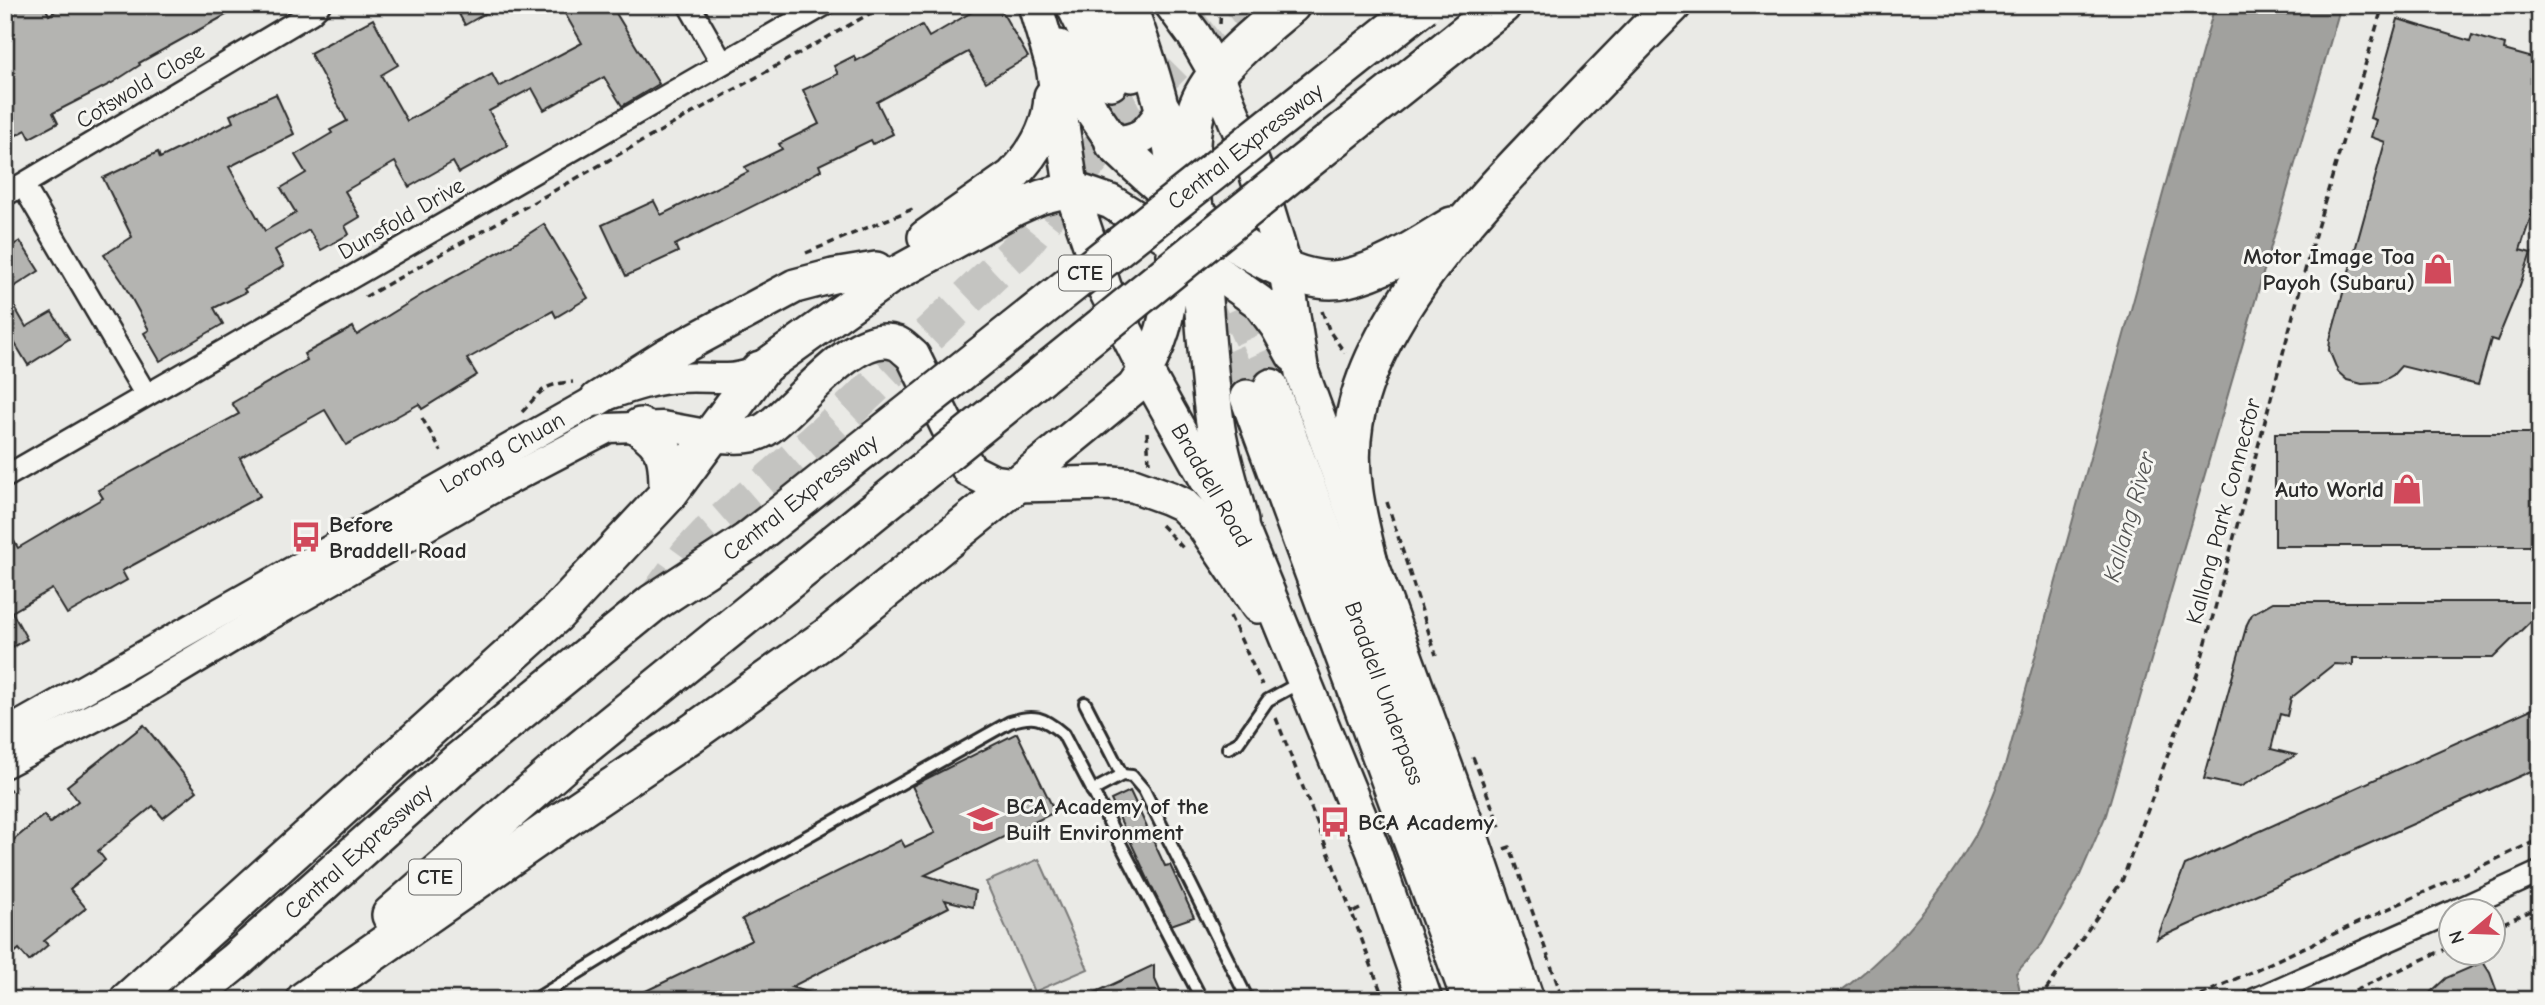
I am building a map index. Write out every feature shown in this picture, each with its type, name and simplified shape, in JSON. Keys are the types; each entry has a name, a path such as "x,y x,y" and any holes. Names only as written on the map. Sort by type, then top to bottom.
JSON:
{"highway":[{"name":"Braddell Road","path":"1037,5 1053,65 1072,192 1105,289 1146,371 1207,480 1239,522 1374,852 1425,1000"},
{"path":"1037,5 1092,111 1114,143 1148,176 1186,205 1254,255 1286,271 1309,278 1345,279 1394,261 1471,214"},
{"path":"1073,5 1122,79 1101,5"},
{"path":"1129,5 1164,110 1186,205"},
{"path":"1172,5 1217,75 1255,169 1286,271 1302,373"},
{"path":"1239,522 1216,432 1203,312 1187,251 1186,205 1191,146 1199,103 1217,75 1291,5"},
{"name":"Central Expressway","path":"187,1000 234,962 459,761 653,604 748,541 1423,5"},
{"name":"CTE","path":"295,1000 575,754 1502,5"},
{"path":"1368,559 1354,500 1351,459 1354,420 1377,354 1404,308 1471,214 1672,5"},
{"path":"760,370 760,360 825,305 975,203 1023,165 1042,135 1048,118 1053,65"},
{"path":"1114,143 1133,142 1149,132 1164,110"},
{"path":"129,1000 555,615 668,494 760,370 890,277 1014,209 1041,197 1072,192 1104,198 1187,251 1259,302 1277,326 1302,373 1474,845 1527,1000"},
{"path":"305,1000 827,637 1133,388 1146,371 1161,338 1187,251"},
{"path":"597,399 666,356 795,286 876,269"},
{"path":"711,435 744,437 768,429 843,358 867,345 897,343 913,356 970,470 993,482 1015,485 1090,482 1133,485 1182,504 1203,525 1299,668"},
{"name":"Braddell Underpass","path":"1469,1000 1259,392 1500,1000"},
{"path":"640,427 655,436 664,450 668,467 668,494"}],"main road":[{"name":"Lorong Chuan","path":"5,734 597,399 645,382 707,376 728,380 742,378 760,370"},
{"name":"Lorong Chuan","path":"5,763 131,698 257,622 608,429 662,426 711,435"}],"street":[{"name":"Cotswold Close","path":"146,395 14,190 311,13 319,5"},
{"path":"689,5 722,63"},
{"name":"Dunsfold Drive","path":"5,477 824,5"},
{"path":"2486,897 2540,872"},
{"path":"2254,1000 2436,920"}],"lane":[{"path":"1228,748 1238,743 1268,699 1299,668"},
{"path":"1084,703 1122,775"},
{"path":"534,1000 726,881 1010,722 1030,716 1050,722 1063,734 1202,1000"},
{"path":"1092,791 1122,775 1132,776 1144,790 1248,1000"}],"path":[{"path":"354,303 885,5"},
{"name":"Kallang Park Connector","path":"2039,1000 2122,881 2198,672 2311,248 2383,5"},
{"path":"422,418 441,451"},
{"path":"1383,490 1436,655"},
{"path":"1472,754 1500,827"},
{"path":"2190,1000 2540,839"},
{"path":"1502,849 1510,847 1563,1000"},
{"path":"2506,922 2540,907"},
{"path":"1360,909 1352,913 1384,1000"},
{"path":"2333,1000 2436,954"}],"shaded area":[{"path":"1039,859 1088,969 1034,992 986,882"}],"water":[{"name":"Kallang River","path":"2215,5 2341,5 2106,815 2080,875 2042,944 2016,973 2022,1000 1828,1000 1872,966 1929,905 1975,836 2005,766"}],"building":[{"path":"5,5 44,5 49,15 65,5 244,5 139,63 140,65 112,83 53,113 58,123 30,138 26,130 5,141"},
{"path":"454,5 500,5 465,25"},
{"path":"560,5 611,5 659,84 622,106 604,77 544,110 532,88 489,111 508,146 459,173 453,162 409,187 395,162 345,191 360,217 345,226 349,234 321,250 309,230 275,250 284,266 244,289 246,292 214,308 223,324 160,361 144,333 149,330 104,255 132,237 103,178 158,152 160,158 233,122 230,115 276,94 294,134 229,167 265,231 296,213 281,188 306,173 295,155 347,121 310,53 373,19 398,65 381,75 407,121 492,74 499,87 582,43"},
{"path":"984,5 998,5 1028,57 986,82 968,52 877,102 893,134 873,144 871,140 819,165 821,170 675,245 678,252 626,276 602,225 654,201 661,215 748,172 745,167 782,149 779,144 819,124 803,90 838,74 834,66 854,56 856,61 922,25 929,37"},
{"path":"2398,19 2470,41 2472,35 2505,45 2504,50 2540,60 2540,189 2520,250 2531,253 2497,341 2491,339 2478,385 2401,366 2393,375 2379,383 2362,384 2347,380 2338,372 2329,350 2385,142 2371,137 2376,120 2370,118"},
{"path":"544,224 588,298 556,317 553,311 467,359 477,375 422,409 419,404 346,445 325,410 240,458 260,496 122,571 127,580 67,614 52,589 12,612 27,639 5,651 5,526 18,548 103,498 98,490 239,414 232,403 307,360 304,354 353,327 357,335"},
{"path":"20,241 39,271 6,292 26,327 52,312 69,339 28,365 5,327 5,250"},
{"name":"Auto World","path":"2275,433 2539,433 2539,546 2275,546"},
{"path":"2273,602 2540,602 2540,612 2493,658 2353,658 2353,665 2334,664 2291,698 2287,716 2280,714 2271,749 2296,755 2240,787 2204,779 2247,624 2252,614"},
{"path":"2540,705 2540,767 2157,939 2185,865"},
{"path":"144,725 197,791 163,818 153,806 98,851 105,860 70,889 86,908 44,941 48,945 29,961 19,949 5,961 5,847 44,815 50,823 78,801 67,786"},
{"path":"1017,733 1055,812 925,875 975,891 973,907 945,900 949,907 791,987 820,996 820,1000 627,1000 752,940 742,919 901,840 905,847 935,833 912,786"},
{"path":"1130,791 1165,866 1170,865 1194,917 1171,925 1155,894 1111,800"},
{"path":"1154,965 1154,977 1164,1000 1079,1000"},
{"path":"2471,967 2486,967 2500,1000 2422,1000 2446,978"}],"tunnel":[{"path":"653,603 688,555 708,534 829,429 1021,247 1138,100 1205,33 1242,5"},
{"path":"1111,83 1146,164"},
{"path":"1216,263 1271,386"},
{"path":"1207,306 1247,397"}],"place":[{"name":"Motor Image Toa Payoh (Subaru)","path":"2438,269"},
{"name":"Auto World","path":"2407,489"},
{"name":"Before Braddell Road","path":"306,537"},
{"name":"BCA Academy of the Built Environment","path":"983,819"},
{"name":"BCA Academy","path":"1335,822"}]}
